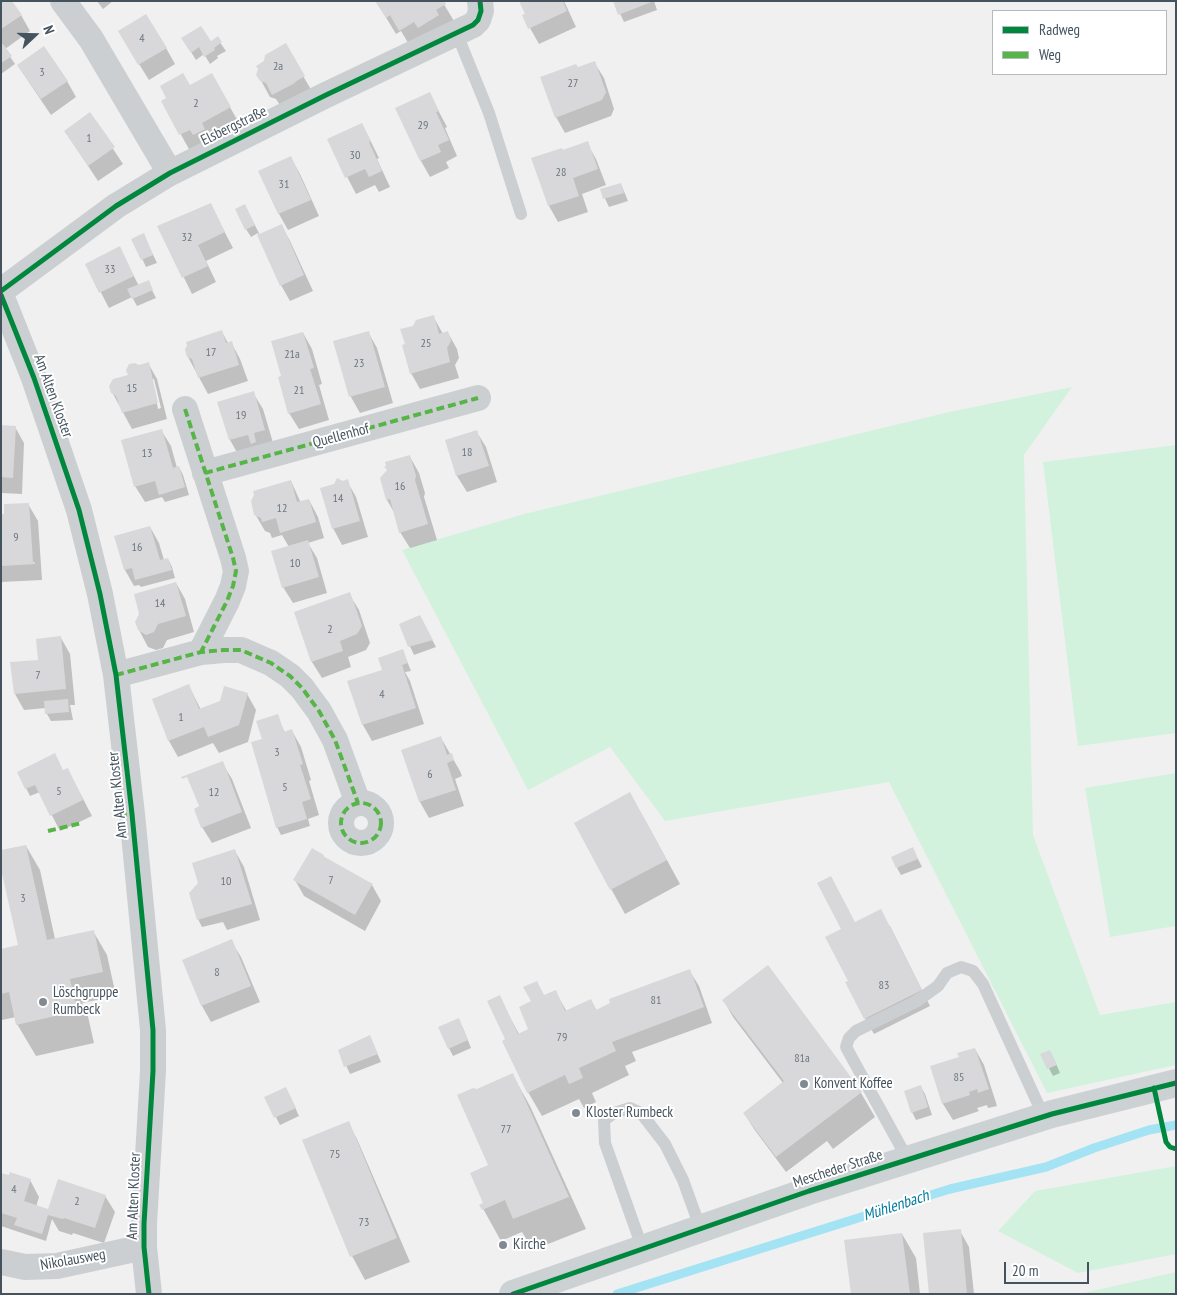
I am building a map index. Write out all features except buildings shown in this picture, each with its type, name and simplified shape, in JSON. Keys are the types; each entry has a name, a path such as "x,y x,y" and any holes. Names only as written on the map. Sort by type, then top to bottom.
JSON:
{"street":[{"path":"63,1 91,39 170,172"},
{"name":"Elsbergstraße","path":"3,301 116,206 170,172 326,95 457,34 478,20 481,11 480,1"},
{"name":"Am Alten Kloster","path":"3,301 37,386 79,510 100,594 116,675 132,814 153,1030 153,1071 145,1198 144,1247 149,1294"},
{"name":"Quellenhof","path":"205,473 478,398"},
{"path":"185,409 234,558 236,571 227,602 201,652"},
{"path":"116,675 201,652 241,650 256,655 290,676 302,688 319,711 334,740 358,803"},
{"name":"Mescheder Straße","path":"513,1294 809,1191 1044,1117 1176,1083"},
{"name":"Nikolausweg","path":"1,1262 25,1267 57,1266 144,1247"}],"lane":[{"path":"457,34 489,113 521,214"},
{"path":"908,1160 846,1047 849,1038 856,1031 916,1001 938,986 947,973 961,967 973,971 983,984 1044,1117"},
{"path":"643,1250 605,1143 604,1120 614,1113 630,1108 641,1113 665,1144 683,1180 701,1230"}],"green space":[{"path":"1072,387 1024,455 1033,835 1100,1015 1176,1002 1176,1065 1047,1093 889,782 665,821 610,747 528,790 402,550 524,514 949,412"},
{"path":"1176,445 1176,733 1078,746 1043,462"},
{"path":"1176,773 1176,926 1110,937 1085,788"},
{"path":"1176,1166 1176,1254 1078,1273 998,1231 1035,1191"},
{"path":"1176,1272 1176,1294 1079,1294"}],"waterway":[{"name":"Mühlenbach","path":"617,1294 950,1189 1046,1167 1094,1148 1149,1130 1176,1125"}],"marked path":[{"path":"205,473 478,398"},
{"path":"185,409 236,571 227,601 201,652"},
{"path":"116,675 201,652 224,650 241,650 271,663 290,676 302,688 319,711 335,740 358,803"},
{"path":"365,803 372,806 378,812 381,823 380,831 372,840 365,843 357,843 350,840 342,831 341,819 344,812 353,804 365,803"},
{"path":"119,816 132,814"},
{"path":"48,831 82,823"}],"cycle path":[{"path":"1,291 116,206 170,173 326,95 473,25 478,20 481,11 480,1"},
{"path":"1,295 34,378 79,510 100,594 116,675 132,814 153,1030 153,1071 144,1224 144,1247 149,1294"},
{"path":"513,1294 809,1191 1052,1114 1176,1083"},
{"path":"1154,1088 1166,1142 1170,1147 1176,1149"}],"place":[{"name":"Löschgruppe Rumbeck","path":"43,1002"},
{"name":"Konvent Koffee","path":"804,1084"},
{"name":"Kloster Rumbeck","path":"576,1113"},
{"name":"Kirche","path":"503,1245"}]}
